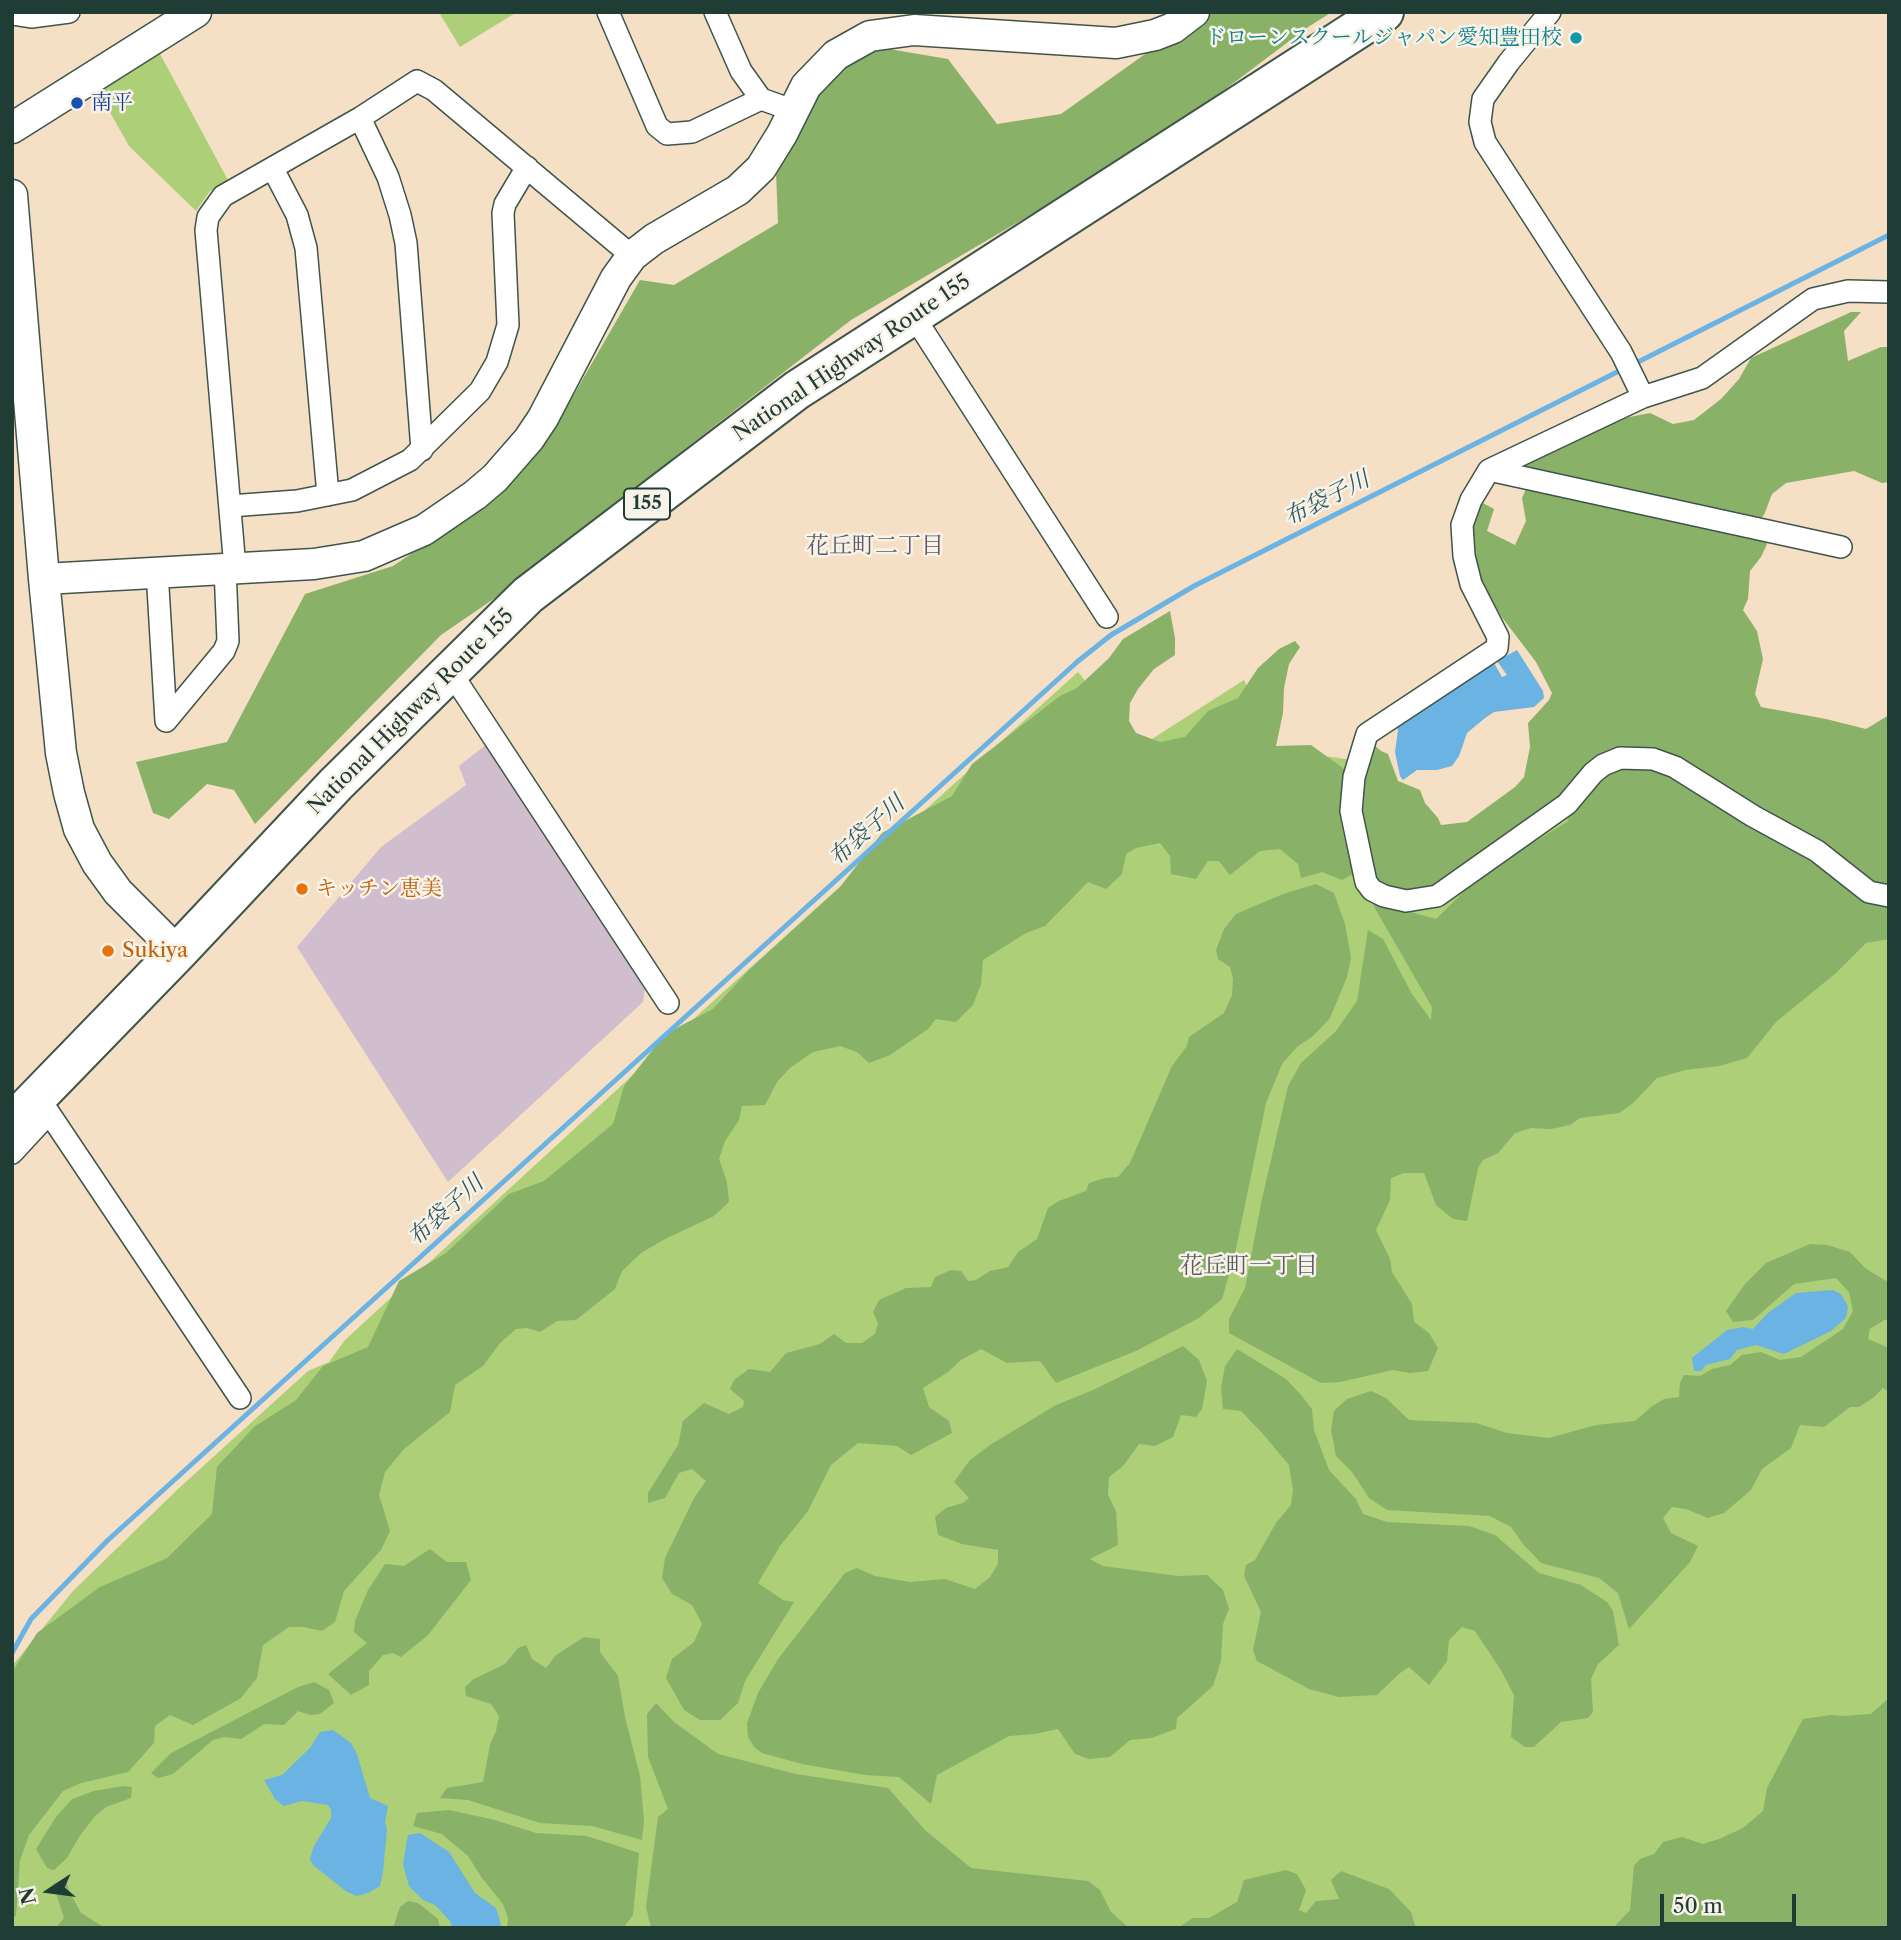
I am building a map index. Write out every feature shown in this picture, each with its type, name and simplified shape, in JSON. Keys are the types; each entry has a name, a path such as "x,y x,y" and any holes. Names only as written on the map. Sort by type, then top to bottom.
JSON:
{"highway":[{"name":"National Highway Route 155","path":"32,1111 336,784 528,595 797,390 1384,12"}],"street":[{"path":"12,14 31,17 69,12"},
{"path":"12,128 196,12"},
{"path":"608,12 657,126 667,134 692,132 761,99"},
{"path":"715,12 741,71 761,99 792,110"},
{"path":"44,579 314,564 363,555 425,530 495,478 529,439 543,418 617,278 632,256 654,239 743,185 761,168 806,86 836,55 870,36 897,31 929,30 1116,43 1155,35 1173,28 1194,12"},
{"path":"1550,12 1483,99 1480,122 1485,142 1621,352 1641,392"},
{"path":"157,571 166,721 224,651 228,641 230,506 206,230 208,217 223,196 360,118 417,81 434,90 632,256"},
{"path":"360,118 388,177 406,243 422,450"},
{"path":"230,506 297,501 352,490 410,460 480,391 498,362 508,325 503,213 505,204 527,167"},
{"path":"273,169 297,215 306,248 328,495"},
{"path":"12,195 61,753 79,829 97,863 118,892 178,953"},
{"path":"1889,292 1848,291 1813,299 1702,378 1641,392 1489,470 1471,500 1462,524 1464,556 1471,584 1498,637 1497,648 1367,734 1354,777 1351,811 1366,883 1373,890 1384,896 1406,901 1437,896 1567,804 1604,765 1620,758 1653,759 1675,767 1753,816 1817,851 1869,892 1889,896"},
{"path":"913,315 1107,617"},
{"path":"1489,470 1840,547"},
{"path":"450,671 668,1003"},
{"path":"12,1153 32,1111 240,1398"}],"shaded area":[{"path":"487,744 645,988 643,1002 448,1182 297,947 381,847 466,785 459,766"}],"green space":[{"path":"517,12 460,47 440,14"},
{"path":"1204,12 1332,12 1199,109 1049,204 851,320 672,459 562,552 441,635 255,824 234,790 207,784 169,819 153,813 136,762 227,742 305,594 393,566 463,519 520,469 558,422 640,280 674,285 778,223 776,172 834,65 883,48 948,59 997,124 1061,114"},
{"path":"159,52 229,182 210,191 196,211 129,146 98,91"},
{"path":"1851,312 1861,312 1844,331 1848,361 1881,347 1889,347 1889,482 1882,483 1854,471 1786,483 1772,494 1764,515 1758,521 1767,544 1750,571 1748,599 1743,610 1757,631 1763,659 1755,694 1761,707 1866,729 1889,715 1889,888 1870,884 1819,845 1623,752 1564,797 1431,890 1408,892 1380,886 1371,879 1358,809 1360,786 1373,744 1388,754 1398,781 1420,790 1425,803 1441,825 1467,822 1515,787 1524,777 1530,747 1528,723 1552,693 1536,662 1501,616 1480,580 1473,551 1473,522 1479,501 1494,509 1487,531 1515,545 1526,521 1522,498 1526,489 1526,460 1619,419 1650,413 1673,424 1694,420 1721,399 1739,379 1751,358"},
{"path":"1170,611 1175,655 1154,669 1130,703 1129,721 1136,733 1160,742 1185,737 1208,711 1238,698 1258,668 1279,649 1295,641 1300,647 1289,664 1276,746 1311,745 1347,771 1341,824 1353,874 1342,880 1322,872 1301,878 1298,864 1280,849 1260,851 1230,875 1219,861 1208,861 1196,879 1171,874 1170,856 1160,843 1136,848 1126,854 1122,874 1106,889 1088,882 1045,926 1026,933 983,960 981,984 973,1005 956,1022 936,1019 928,1029 890,1055 869,1063 857,1052 840,1046 813,1052 790,1068 777,1082 765,1105 742,1106 739,1120 725,1141 719,1159 727,1182 729,1202 714,1216 641,1253 622,1271 615,1289 576,1320 557,1321 540,1332 527,1328 516,1329 500,1343 483,1366 455,1385 450,1412 404,1449 385,1472 379,1495 390,1531 381,1550 344,1591 335,1622 322,1631 289,1627 263,1645 257,1678 241,1698 193,1725 170,1715 155,1726 154,1743 128,1772 81,1783 63,1791 29,1835 20,1860 16,1916 12,1918 12,1672 37,1633 100,1587 167,1558 212,1514 217,1467 254,1427 296,1400 323,1366 368,1347 399,1281 446,1253 509,1194 544,1181 613,1124 624,1086 665,1034 713,1009 749,970 840,887 882,833 952,796 972,764 1060,696 1077,688 1109,658 1123,639"},
{"path":"1078,672 1138,748 1244,680 1277,749 1352,760 1351,847 1568,810 1655,767 1889,902 1889,1928 12,1928 12,1666 73,1591 178,1489 308,1371 329,1362 345,1340 710,1004"},
{"path":"1616,763 1666,769 1834,876 1889,899 1889,939 1866,943 1836,973 1776,1022 1747,1058 1657,1078 1632,1104 1619,1113 1580,1118 1570,1125 1551,1129 1531,1128 1515,1133 1498,1153 1483,1160 1478,1168 1467,1221 1453,1219 1436,1205 1424,1173 1404,1173 1391,1178 1390,1200 1376,1230 1390,1259 1392,1272 1412,1304 1414,1322 1429,1333 1438,1348 1428,1371 1410,1373 1393,1370 1340,1382 1321,1383 1229,1333 1229,1319 1245,1288 1288,1086 1301,1063 1336,1031 1357,1001 1368,930 1383,939 1412,994 1431,1020 1432,1007 1373,905 1375,902 1436,919 1484,872 1567,822 1581,786"},
{"path":"1316,884 1334,893 1345,924 1351,958 1347,977 1330,1018 1282,1064 1266,1103 1234,1258 1222,1299 1199,1318 1136,1351 1056,1383 1040,1361 1007,1363 981,1349 923,1388 929,1407 949,1421 952,1433 911,1455 897,1446 858,1443 831,1465 808,1511 780,1546 758,1583 783,1600 794,1602 745,1681 738,1703 720,1720 700,1720 684,1710 666,1678 672,1659 694,1642 702,1624 692,1605 672,1594 662,1578 665,1558 694,1498 706,1481 692,1469 679,1473 665,1498 648,1503 648,1493 678,1445 683,1421 704,1403 729,1414 743,1407 744,1401 730,1389 734,1380 749,1369 770,1372 786,1353 820,1344 834,1334 846,1343 862,1343 875,1334 878,1323 873,1312 879,1300 906,1288 931,1287 935,1277 951,1270 961,1271 968,1281 976,1280 990,1271 1008,1267 1018,1252 1037,1239 1048,1208 1086,1191 1089,1183 1118,1177 1130,1163 1172,1066 1187,1046 1189,1037 1224,1013 1232,995 1233,979 1230,967 1218,959 1216,950 1224,929 1236,914 1283,894"},
{"path":"1810,1244 1827,1245 1850,1252 1865,1268 1886,1281 1889,1280 1889,1319 1870,1329 1868,1339 1889,1348 1889,1392 1883,1388 1873,1398 1859,1407 1850,1407 1824,1427 1800,1425 1791,1448 1762,1469 1751,1490 1724,1513 1708,1518 1686,1509 1672,1507 1663,1518 1671,1533 1698,1546 1690,1562 1629,1629 1618,1593 1599,1578 1541,1563 1511,1527 1490,1516 1387,1510 1369,1498 1352,1472 1336,1456 1331,1430 1334,1411 1347,1399 1371,1391 1386,1398 1409,1420 1476,1423 1507,1433 1549,1438 1596,1425 1635,1421 1664,1399 1679,1397 1680,1383 1684,1375 1700,1376 1712,1369 1730,1365 1742,1355 1761,1352 1780,1360 1801,1357 1843,1329 1853,1311 1849,1292 1836,1278 1794,1284 1753,1320 1733,1322 1726,1311 1745,1284 1766,1263"},
{"path":"1183,1346 1199,1360 1207,1381 1202,1409 1196,1417 1181,1415 1173,1437 1155,1446 1139,1444 1123,1466 1109,1477 1108,1495 1116,1511 1118,1545 1090,1559 1103,1566 1178,1576 1207,1575 1223,1590 1229,1609 1223,1624 1221,1661 1213,1686 1177,1718 1176,1729 1151,1738 1130,1740 1110,1757 1089,1759 1075,1754 1058,1729 1009,1736 937,1775 931,1804 899,1777 865,1775 802,1764 762,1753 754,1747 748,1737 747,1723 758,1693 778,1659 845,1573 857,1568 875,1576 910,1582 945,1579 975,1589 990,1577 998,1564 998,1550 962,1544 938,1535 935,1517 946,1508 963,1503 969,1498 954,1482 970,1460 1056,1405"},
{"path":"1237,1349 1286,1379 1312,1409 1314,1430 1329,1470 1356,1499 1363,1514 1387,1522 1469,1526 1495,1535 1539,1573 1581,1585 1607,1602 1613,1611 1619,1645 1598,1664 1591,1679 1593,1712 1588,1718 1561,1722 1534,1747 1525,1747 1511,1737 1514,1695 1475,1631 1462,1627 1449,1640 1447,1661 1429,1685 1409,1667 1377,1695 1339,1697 1309,1689 1257,1661 1253,1650 1261,1612 1244,1576 1246,1565 1255,1560 1276,1523 1291,1505 1293,1490 1289,1465 1263,1434 1241,1411 1223,1409 1221,1388 1225,1366"},
{"path":"430,1549 447,1562 466,1562 471,1580 428,1635 401,1657 393,1653 383,1655 369,1671 369,1685 351,1695 328,1674 367,1643 354,1632 355,1621 368,1590 385,1564 404,1566"},
{"path":"584,1637 600,1639 600,1652 618,1676 640,1776 644,1821 642,1840 592,1826 540,1823 468,1800 440,1798 447,1788 483,1782 490,1745 496,1731 499,1716 491,1704 466,1696 465,1687 474,1679 505,1664 518,1648 526,1645 532,1659 546,1668 556,1655"},
{"path":"314,1682 329,1690 334,1703 320,1714 310,1715 298,1711 284,1725 264,1724 241,1739 224,1737 213,1740 173,1774 158,1778 151,1773 171,1753 298,1687"},
{"path":"1889,1698 1889,1928 1613,1928 1630,1910 1634,1866 1640,1859 1654,1854 1663,1842 1682,1837 1703,1844 1719,1839 1743,1828 1763,1811 1767,1788 1803,1719 1871,1714"},
{"path":"656,1703 674,1722 718,1754 796,1774 888,1788 925,1830 971,1868 1088,1881 1100,1890 1111,1912 1129,1928 651,1928 646,1907 658,1817 668,1809 648,1757 647,1714"},
{"path":"132,1787 131,1798 106,1807 95,1816 67,1858 54,1870 47,1868 36,1849 56,1817 72,1799 94,1791"},
{"path":"449,1810 536,1833 587,1836 639,1853 633,1915 623,1928 507,1928 508,1918 503,1904 468,1856 442,1834 413,1826 417,1813"},
{"path":"1286,1870 1297,1874 1306,1890 1299,1910 1306,1913 1316,1901 1339,1899 1331,1880 1341,1871 1389,1889 1411,1912 1416,1928 1151,1928 1181,1926 1193,1918 1209,1918 1237,1902 1244,1880"},
{"path":"66,1878 69,1891 81,1913 105,1928 56,1928 64,1918 53,1884"},
{"path":"408,1901 418,1903 438,1919 440,1928 393,1928 400,1907"}],"water":[{"path":"1517,650 1543,691 1544,698 1534,707 1494,712 1467,733 1459,756 1452,766 1437,770 1417,770 1403,780 1395,752 1398,730 1395,723 1494,663 1502,677 1507,675 1497,661"},
{"path":"1833,1290 1841,1294 1848,1306 1846,1318 1831,1331 1784,1354 1756,1345 1737,1350 1730,1359 1706,1365 1701,1371 1694,1371 1692,1358 1727,1330 1743,1327 1753,1329 1768,1313 1796,1293"},
{"path":"333,1730 351,1743 357,1754 370,1798 388,1806 380,1886 357,1896 347,1892 313,1865 310,1859 314,1846 331,1818 328,1805 302,1801 284,1806 275,1799 264,1780 282,1775 310,1748 320,1732"},
{"path":"420,1833 449,1852 475,1893 496,1908 502,1928 452,1928 450,1921 435,1905 423,1900 409,1886 403,1864 408,1835"}],"waterway":[{"name":"布袋子川","path":"1634,364 1889,235"},
{"name":"布袋子川","path":"12,1653 31,1619 108,1540 1077,662 1111,635 1194,586 1625,368"}],"place":[{"name":"ドローンスクールジャパン愛知豊田校","path":"1576,38"},
{"name":"南平","path":"77,103"},
{"name":"キッチン恵美","path":"302,889"},
{"name":"Sukiya","path":"108,951"}],"district":[{"name":"花丘町二丁目","path":"875,546"},
{"name":"花丘町一丁目","path":"1249,1266"}]}
